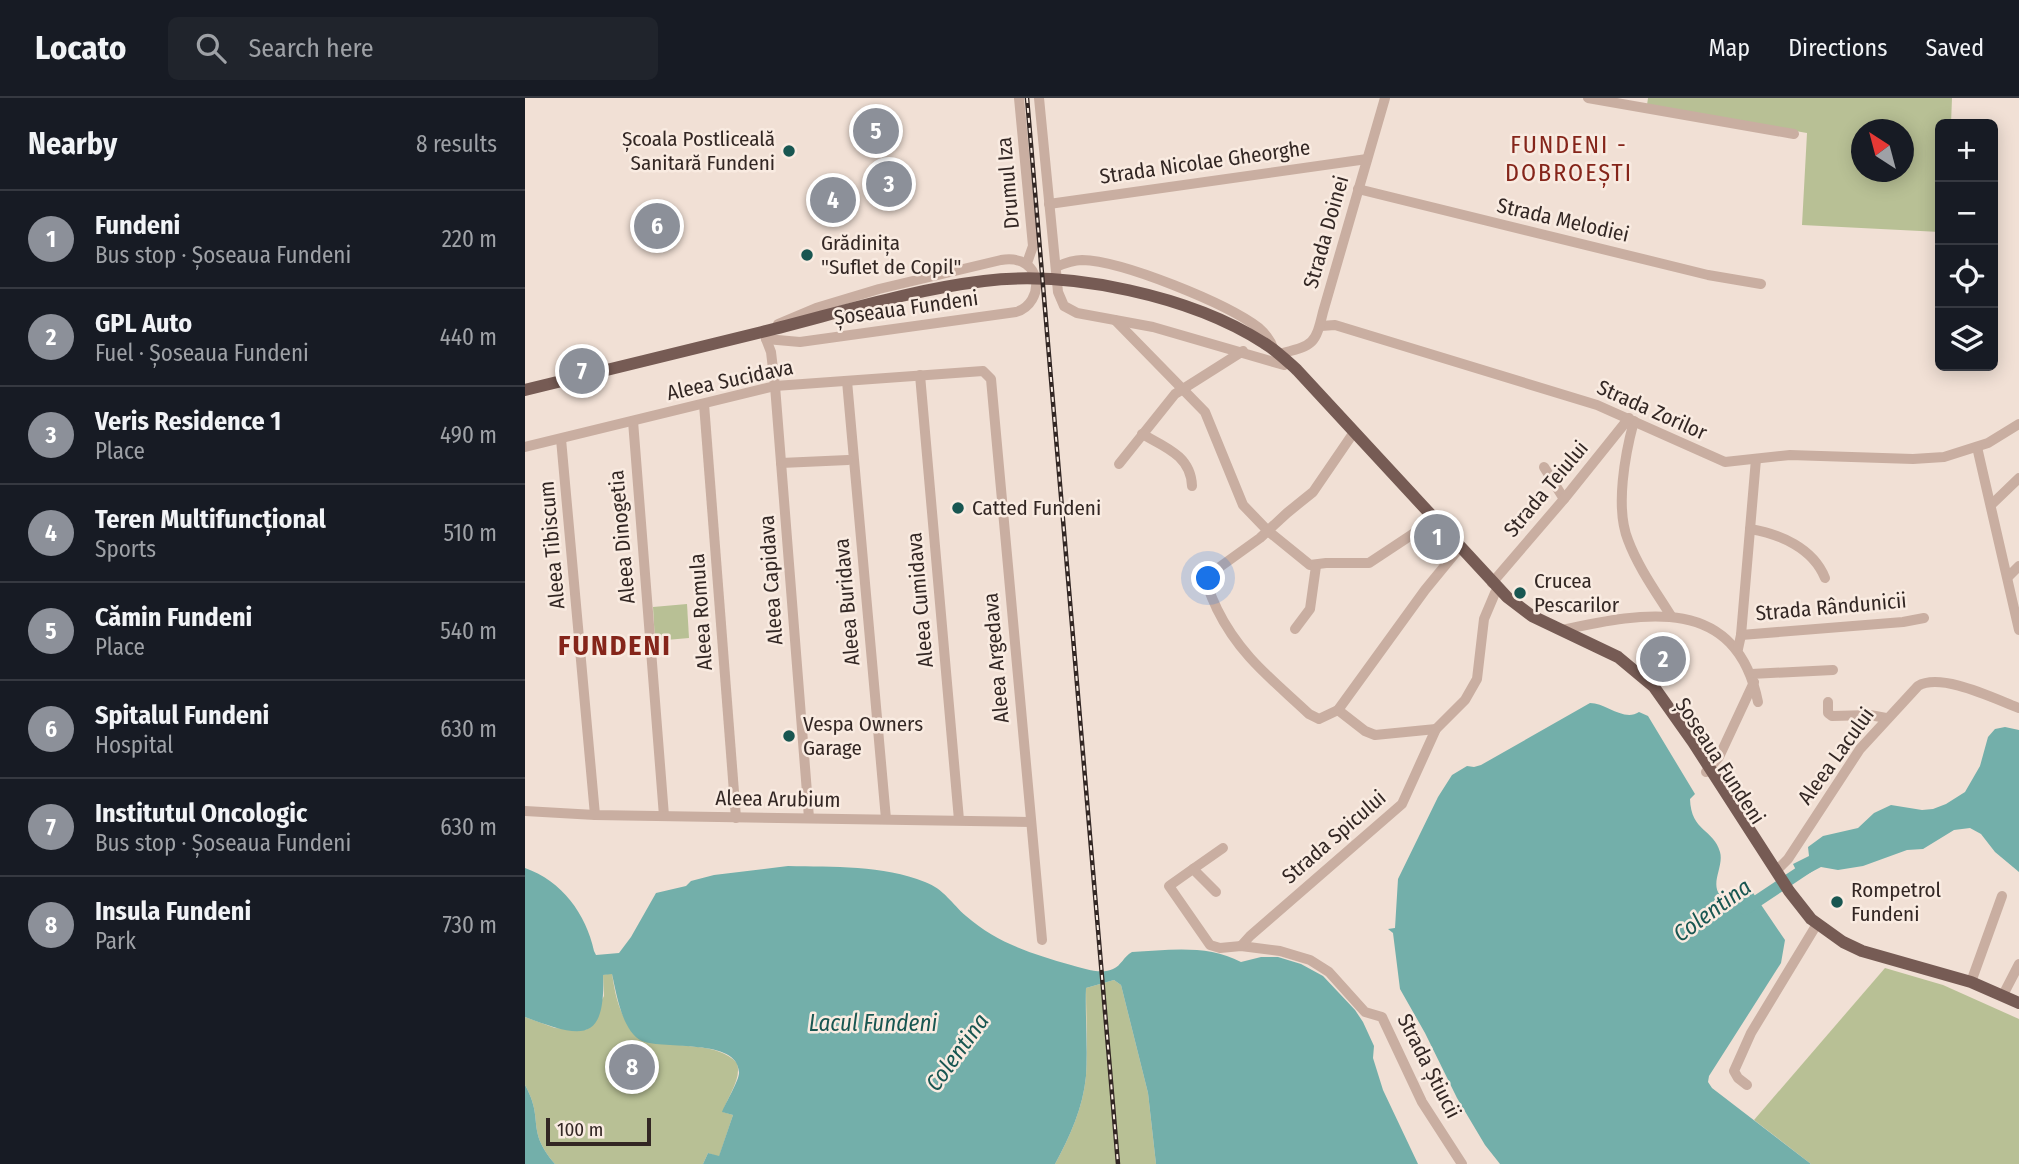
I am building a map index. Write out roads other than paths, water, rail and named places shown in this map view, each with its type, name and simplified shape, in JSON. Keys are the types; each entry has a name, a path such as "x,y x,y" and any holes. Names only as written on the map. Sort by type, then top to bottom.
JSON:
{"main road":[{"name":"Șoseaua Fundeni","path":"525,396 782,331 961,292 1028,286 1083,290 1164,308 1206,323 1279,356 1321,395 1493,588 1524,611 1618,657 1644,677 1667,704 1708,771"},
{"name":"Șoseaua Fundeni","path":"525,390 765,336"},
{"name":"Șoseaua Fundeni","path":"1279,356 1493,588 1528,619 1609,657 1633,674 1660,702 1814,929 1855,955 1964,986 2019,1011"},
{"name":"Șoseaua Fundeni","path":"1801,912 1862,951 1971,982 2019,1003"}],"street":[{"name":"Drumul Iza","path":"1020,98 1033,246 1027,263"},
{"path":"1038,98 1056,267"},
{"name":"Strada Doinei","path":"1321,326 1385,98"},
{"path":"1588,98 1643,103 1794,134"},
{"name":"Strada Nicolae Gheorghe","path":"1049,204 1367,159"},
{"name":"Strada Melodiei","path":"1358,189 1708,275 1761,284"},
{"name":"Șoseaua Fundeni","path":"1008,259 1027,263 1034,275 1034,298 1027,307 1016,312 800,342 765,336 806,311 922,277 1008,259"},
{"name":"Șoseaua Fundeni","path":"1249,344 1077,313 1064,306 1059,297 1056,267 1076,260 1092,261 1186,291 1253,324 1268,337 1279,356"},
{"path":"1115,320 1183,388 1210,420 1239,500 1268,531 1305,562 1316,566 1326,563 1369,563 1431,522"},
{"name":"Strada Zorilor","path":"1321,326 1335,325 1586,402 1718,460 1732,462 1790,454 1944,457 1977,447 2019,424"},
{"path":"1279,356 1311,343 1317,337 1321,326"},
{"name":"Aleea Capidava","path":"765,336 771,352 775,386 809,818"},
{"path":"1119,464 1164,405 1183,388 1249,344"},
{"name":"Aleea Sucidava","path":"525,447 775,386 920,375 988,374"},
{"name":"Aleea Argedava","path":"988,374 991,379 1042,940"},
{"name":"Aleea Cumidava","path":"920,375 959,820"},
{"name":"Aleea Buridava","path":"847,381 886,819"},
{"name":"Aleea Romula","path":"704,404 736,818"},
{"path":"1631,420 1623,487 1624,529 1643,569 1671,616"},
{"name":"Strada Teiului","path":"1493,588 1631,420"},
{"name":"Aleea Dinogetia","path":"632,421 664,816"},
{"path":"1142,434 1183,459 1190,472 1192,486"},
{"path":"1352,435 1318,486 1268,531 1210,574 1207,583 1210,594 1236,643 1309,714 1314,718 1323,718 1338,710 1425,590 1457,551"},
{"name":"Aleea Tibiscum","path":"561,439 595,815"},
{"path":"1977,447 2019,630"},
{"path":"1738,649 1756,459"},
{"path":"781,463 848,460"},
{"path":"1544,467 1564,499"},
{"path":"1991,505 2019,478"},
{"path":"1751,529 1777,534 1791,541 1820,567 1825,578"},
{"path":"1295,629 1310,609 1316,566"},
{"path":"2008,577 2019,566"},
{"name":"Strada Spicului","path":"1241,946 1402,804 1436,729 1465,700 1477,679 1484,619 1493,588"},
{"path":"1562,631 1643,616 1671,616 1714,631 1738,649 1753,678 1758,702"},
{"name":"Strada Rândunicii","path":"1741,635 1924,618"},
{"path":"1753,678 1833,670"},
{"path":"1708,771 1720,757 1753,678"},
{"name":"Aleea Lacului","path":"1775,873 1788,859 1860,749 1918,686 1931,680 1947,683 2019,708"},
{"path":"1828,702 1828,713 1832,716 1870,715 1886,718"},
{"path":"1338,710 1365,731 1375,734 1436,729"},
{"name":"Aleea Arubium","path":"525,811 595,815 1030,822"},
{"path":"1216,891 1193,869 1223,848"},
{"name":"Strada Știucii","path":"1193,869 1171,883 1170,888 1210,945 1220,948 1241,946 1280,951 1310,960 1329,972 1365,1012 1382,1017 1422,1102 1462,1164"},
{"path":"1971,982 2003,896"},
{"path":"1748,1086 1734,1071 1742,1049 1814,929"},
{"path":"2004,995 2019,964"}],"water":[{"path":"1590,703 1621,714 1639,712 1648,716 1695,794 1690,799 1694,818 1717,844 1721,857 1716,885 1720,895 1728,895 1745,881 1785,940 1781,963 1709,1076 1708,1082 1712,1088 1811,1164 1500,1164 1485,1145 1457,1098 1400,989 1393,933 1388,929 1395,928 1398,879 1438,797 1452,775 1467,766 1481,765"},
{"path":"2005,727 2019,730 2019,872 1995,852 1981,834 1970,828 1954,830 1923,849 1907,850 1863,866 1838,870 1821,867 1800,878 1793,864 1809,856 1808,847 1823,836 1858,828 1874,813 1891,805 1933,809 1965,792 1980,766 1988,737 1995,729"},
{"name":"Lacul Fundeni","path":"788,866 840,867 909,876 932,885 990,934 1043,956 1092,970 1113,969 1132,952 1174,950 1202,950 1241,962 1261,957 1278,957 1301,964 1323,976 1363,1022 1374,1046 1373,1058 1383,1090 1418,1164 1156,1164 1148,1093 1121,985 1114,980 1086,988 1087,1065 1084,1088 1075,1121 1055,1164 703,1164 708,1153 719,1156 733,1115 722,1112 739,1075 735,1061 727,1054 714,1050 642,1041 629,1029 625,1021 612,974 603,975 600,1014 594,1025 585,1030 560,1029 525,1017 525,868 550,881 570,900 585,924 596,955 619,953 656,893 686,886 691,881 714,875"},
{"path":"525,1085 534,1108 540,1142 555,1164 525,1164"}],"waterway":[{"name":"Colentina","path":"1745,909 1811,865"}],"railway":[{"path":"1027,98 1118,1164"}],"place":[{"name":"Cămin Fundeni","path":"876,131"},
{"name":"Școala Postliceală Sanitară Fundeni","path":"789,151"},
{"name":"Veris Residence 1","path":"889,184"},
{"name":"Teren Multifuncțional","path":"833,200"},
{"name":"Spitalul Fundeni","path":"657,226"},
{"name":"Grădinița \"Suflet de Copil\"","path":"807,255"},
{"name":"Institutul Oncologic","path":"582,371"},
{"name":"Catted Fundeni","path":"958,508"},
{"name":"Fundeni","path":"1437,537"},
{"name":"Crucea Pescarilor","path":"1520,593"},
{"name":"GPL Auto","path":"1663,659"},
{"name":"Vespa Owners Garage","path":"789,736"},
{"name":"Rompetrol Fundeni","path":"1837,902"},
{"name":"Insula Fundeni","path":"632,1067"}],"district":[{"name":"FUNDENI - DOBROEȘTI","path":"1569,159"},
{"name":"FUNDENI","path":"615,645"}]}
